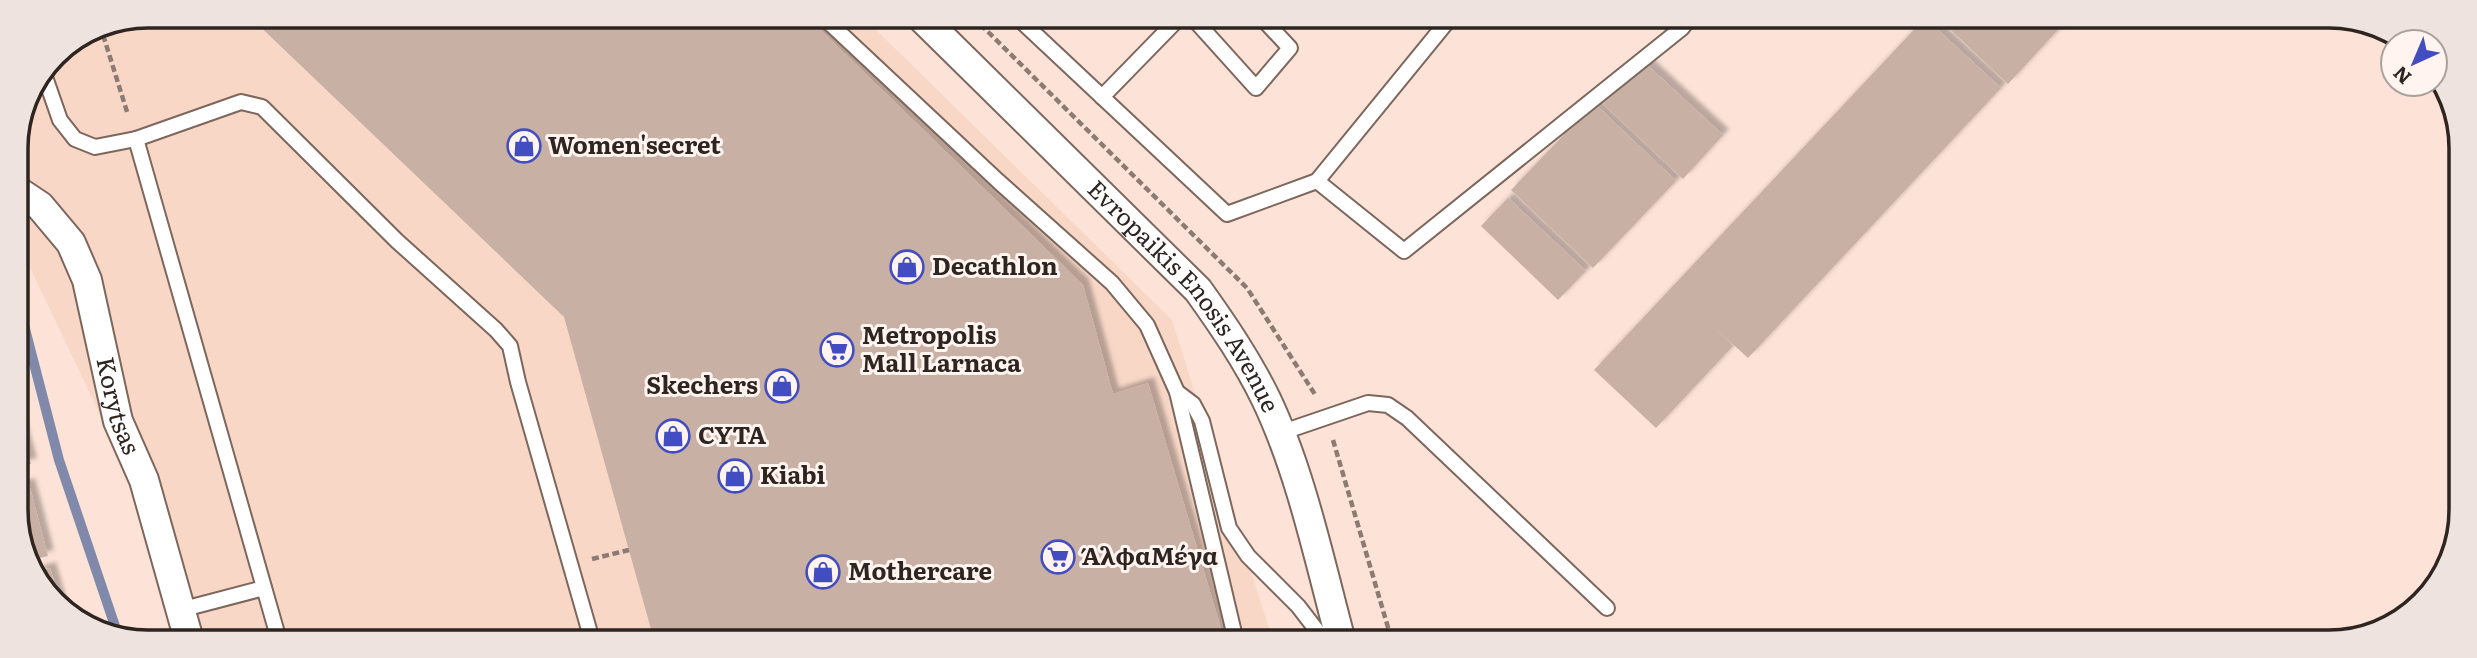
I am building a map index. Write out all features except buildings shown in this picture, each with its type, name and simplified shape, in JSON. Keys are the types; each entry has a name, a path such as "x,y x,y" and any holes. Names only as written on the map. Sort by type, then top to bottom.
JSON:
{"street":[{"name":"Evropaikis Enosis Avenue","path":"932,28 1198,290 1234,340 1280,433 1303,502 1338,630"},
{"name":"Korytsas","path":"28,198 40,206 71,243 87,280 118,421 144,480 187,630"}],"lane":[{"path":"835,28 988,172 1112,283 1147,325 1177,392 1233,630"},
{"path":"1029,28 1227,214 1317,181 1442,28"},
{"path":"1102,97 1169,28"},
{"path":"1202,28 1256,88 1290,48 1271,28"},
{"path":"1317,181 1404,251 1682,28"},
{"path":"48,83 60,120 75,139 95,147 136,139 241,102 262,107 397,241 496,330 510,346 589,630"},
{"path":"136,139 276,630"},
{"path":"1177,392 1193,404 1202,421 1229,528 1248,556 1298,606 1317,630"},
{"path":"1280,433 1368,403 1388,405 1407,418 1607,608"},
{"path":"180,610 264,588"}],"path":[{"path":"104,37 136,139"},
{"path":"570,565 629,550"}],"shaded area":[{"path":"874,28 1172,320 1270,630 202,630 28,263 28,141 32,117 40,95 53,75 69,58 88,44 110,34 133,29"}],"waterway":[{"path":"28,340 59,460 115,625"}],"place":[{"name":"Women'secret","path":"524,146"},
{"name":"Decathlon","path":"907,267"},
{"name":"Metropolis Mall Larnaca","path":"837,350"},
{"name":"Skechers","path":"782,386"},
{"name":"CYTA","path":"673,436"},
{"name":"Kiabi","path":"735,476"},
{"name":"ΆλφαΜέγα","path":"1058,557"},
{"name":"Mothercare","path":"823,572"}]}
